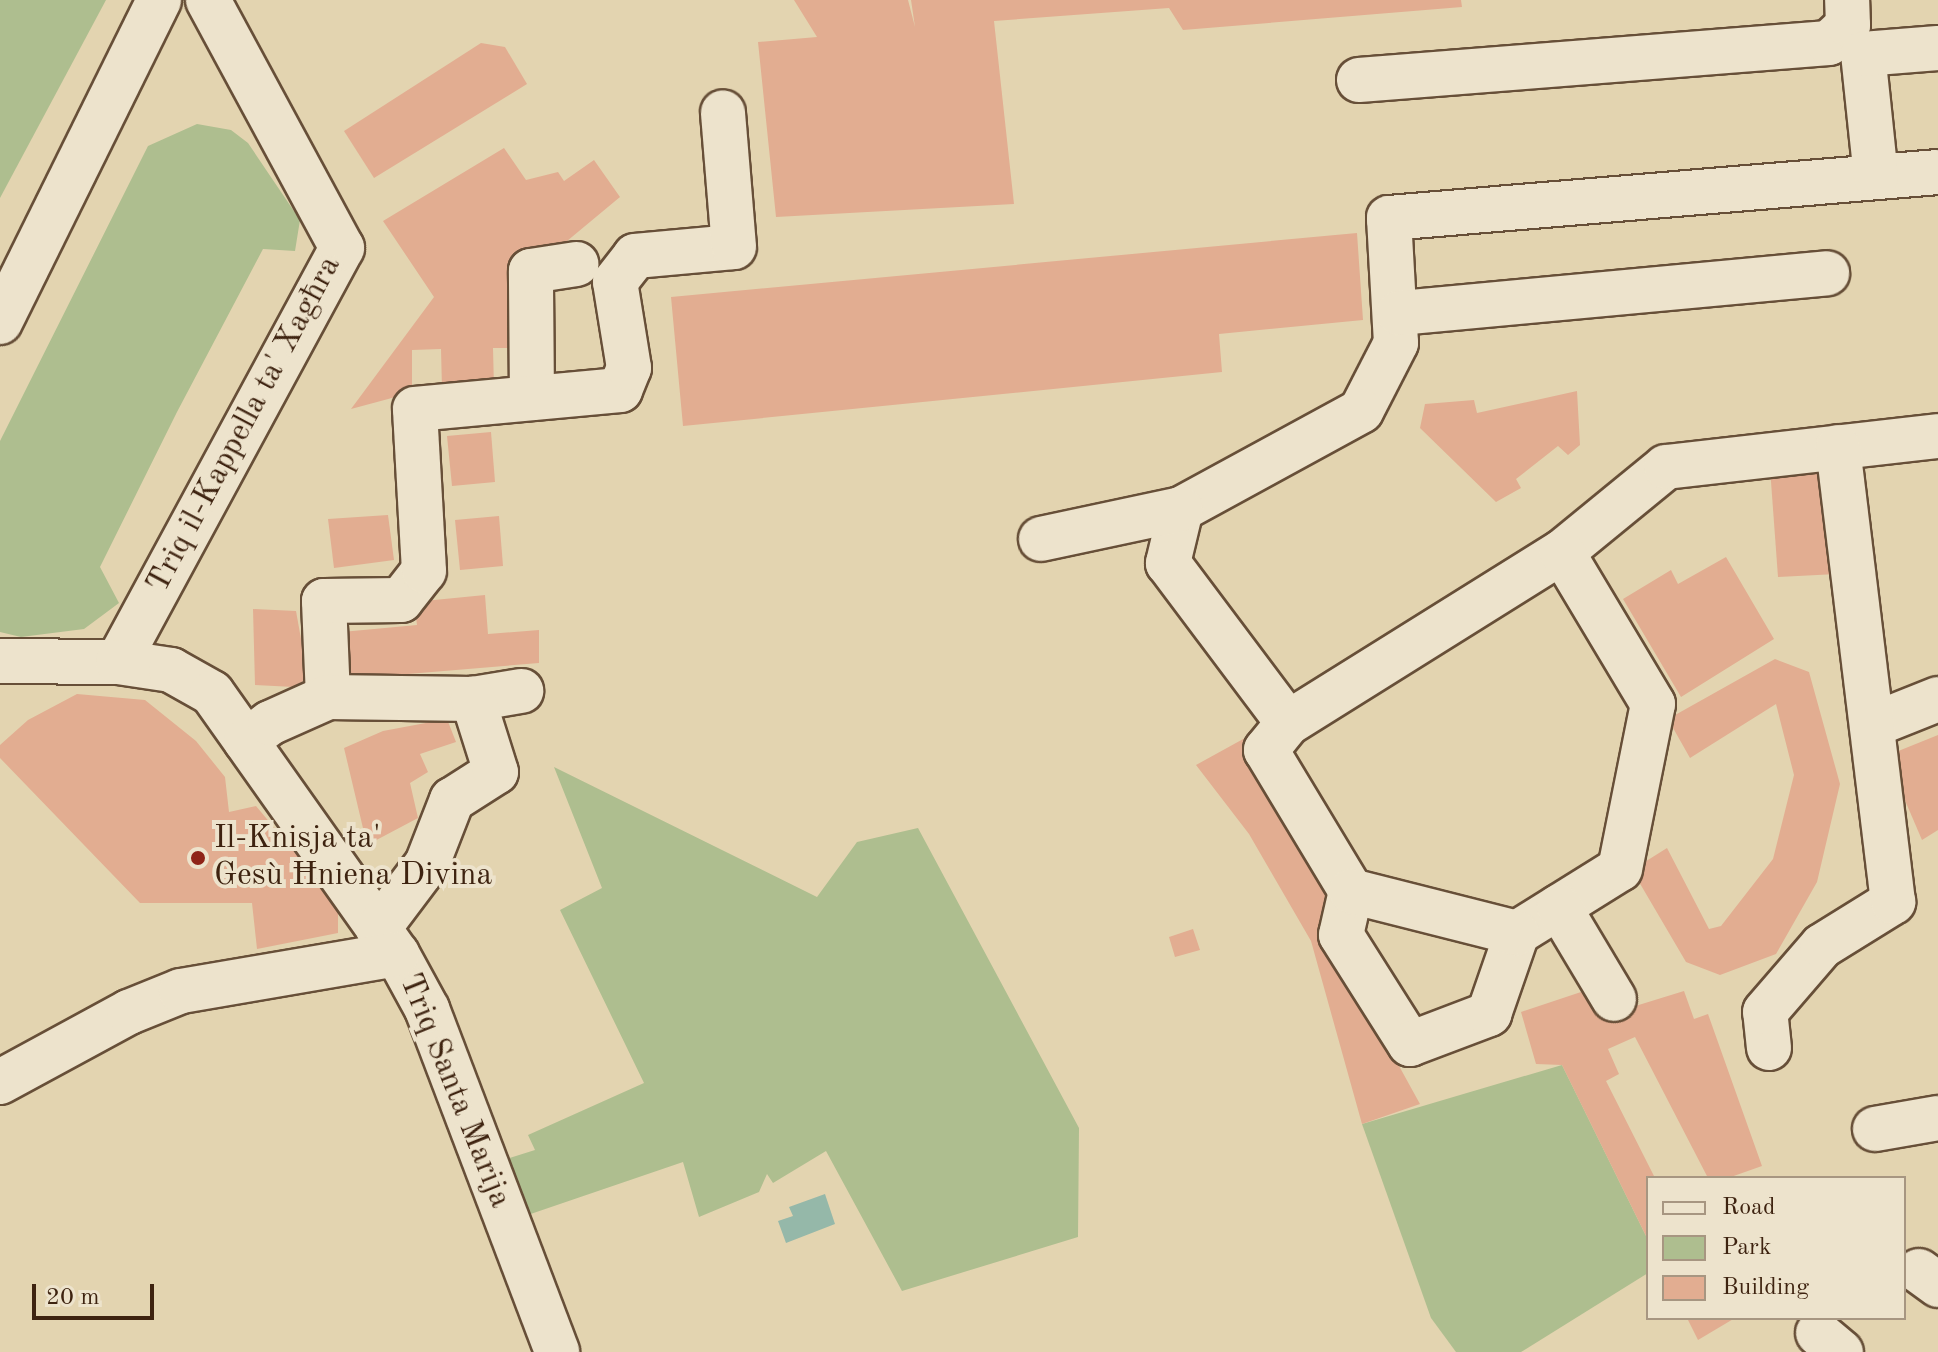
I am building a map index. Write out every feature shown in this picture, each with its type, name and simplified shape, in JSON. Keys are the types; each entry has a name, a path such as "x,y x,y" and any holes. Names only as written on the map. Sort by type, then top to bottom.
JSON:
{"street":[{"path":"0,322 159,0"},
{"name":"Triq il-Kappella ta' Xagħra","path":"118,662 342,248 208,0"},
{"path":"1359,80 1829,43 1848,25 1847,0"},
{"path":"1876,177 1863,54 1938,48"},
{"path":"328,697 324,601 401,600 424,571 415,409 620,390 629,368 615,282 635,256 734,247 723,112"},
{"path":"1041,539 1181,509 1361,411 1396,343 1399,313 1389,218 1938,172"},
{"path":"532,398 531,271 576,264"},
{"path":"1399,313 1827,273"},
{"path":"1562,552 1653,704 1620,869 1517,933 1489,1014 1410,1044 1341,935 1351,891 1266,750 1288,723 1562,552 1666,467 1938,436"},
{"path":"1769,1048 1765,1012 1822,946 1893,902 1838,447"},
{"path":"1181,509 1168,563 1288,723"},
{"path":"0,661 118,662"},
{"name":"Triq Santa Marija","path":"118,662 171,670 212,693 388,941 427,1009 557,1352"},
{"path":"246,741 270,723 328,697 473,699 521,691"},
{"path":"0,1082 129,1012 181,991 388,941 427,864 452,800 496,772 473,699"},
{"path":"1873,725 1938,699"},
{"path":"1351,891 1517,933"},
{"path":"1559,907 1614,999"},
{"path":"1875,1129 1938,1118"}],"green space":[{"path":"0,0 106,0 0,198"},
{"path":"197,124 231,130 248,143 300,220 295,251 263,249 177,412 100,567 119,603 84,629 21,637 0,632 0,441 148,146"},
{"path":"554,767 817,897 857,842 918,828 1079,1128 1078,1237 902,1291 826,1151 773,1183 767,1174 759,1192 699,1217 683,1162 516,1219 497,1162 535,1150 528,1135 644,1083 560,910 602,888"},
{"path":"1562,1065 1646,1236 1646,1274 1521,1352 1456,1352 1431,1318 1362,1124"}],"shaded area":[{"path":"825,1194 835,1224 786,1243 778,1221 793,1216 789,1207"}],"building":[{"path":"794,0 908,0 915,27 911,0 1461,0 1462,7 1183,30 1169,8 994,21 1014,204 776,217 758,42 817,37"},
{"path":"481,43 505,47 527,84 374,178 344,131"},
{"path":"504,148 526,180 558,172 564,181 594,160 620,197 549,256 543,247 509,272 510,348 493,348 494,388 442,389 441,349 412,350 412,387 403,395 351,409 434,297 383,221"},
{"path":"1357,233 1363,320 1219,334 1222,372 683,426 671,297"},
{"path":"1577,391 1580,445 1568,455 1558,446 1516,479 1521,488 1496,502 1420,428 1425,404 1474,400 1477,413"},
{"path":"491,432 495,482 452,486 447,436"},
{"path":"1828,464 1837,574 1778,577 1770,468"},
{"path":"388,515 394,560 334,568 328,519"},
{"path":"499,516 503,566 460,570 455,520"},
{"path":"1726,557 1774,639 1681,697 1623,599 1671,570 1678,584"},
{"path":"485,595 488,634 539,630 539,663 360,678 343,668 342,632 417,625 414,602"},
{"path":"253,609 296,611 308,678 294,687 255,685"},
{"path":"1775,659 1809,672 1840,784 1817,882 1776,954 1720,975 1686,962 1632,870 1667,848 1709,929 1721,926 1773,859 1794,775 1776,704 1690,758 1668,719"},
{"name":"Il-Knisja ta' Gesù Ħniena Divina","path":"77,694 145,700 196,741 225,777 229,812 256,806 338,904 338,933 257,949 252,903 140,903 0,758 0,745 28,720"},
{"path":"447,719 456,742 420,754 428,772 410,783 418,818 367,845 344,748 383,731"},
{"path":"1938,735 1938,830 1922,840 1886,756"},
{"path":"1245,738 1334,891 1328,937 1420,1104 1362,1124 1311,941 1249,834 1196,765"},
{"path":"1193,929 1200,950 1175,957 1169,937"},
{"path":"1593,988 1603,1016 1684,991 1694,1019 1708,1014 1762,1166 1734,1176 1707,1176 1635,1037 1608,1049 1619,1074 1606,1081 1654,1176 1646,1176 1646,1236 1562,1065 1536,1064 1521,1012"},
{"path":"1688,1320 1732,1320 1698,1340"}],"place":[{"name":"Il-Knisja ta' Gesù Ħniena Divina","path":"198,858"}]}
